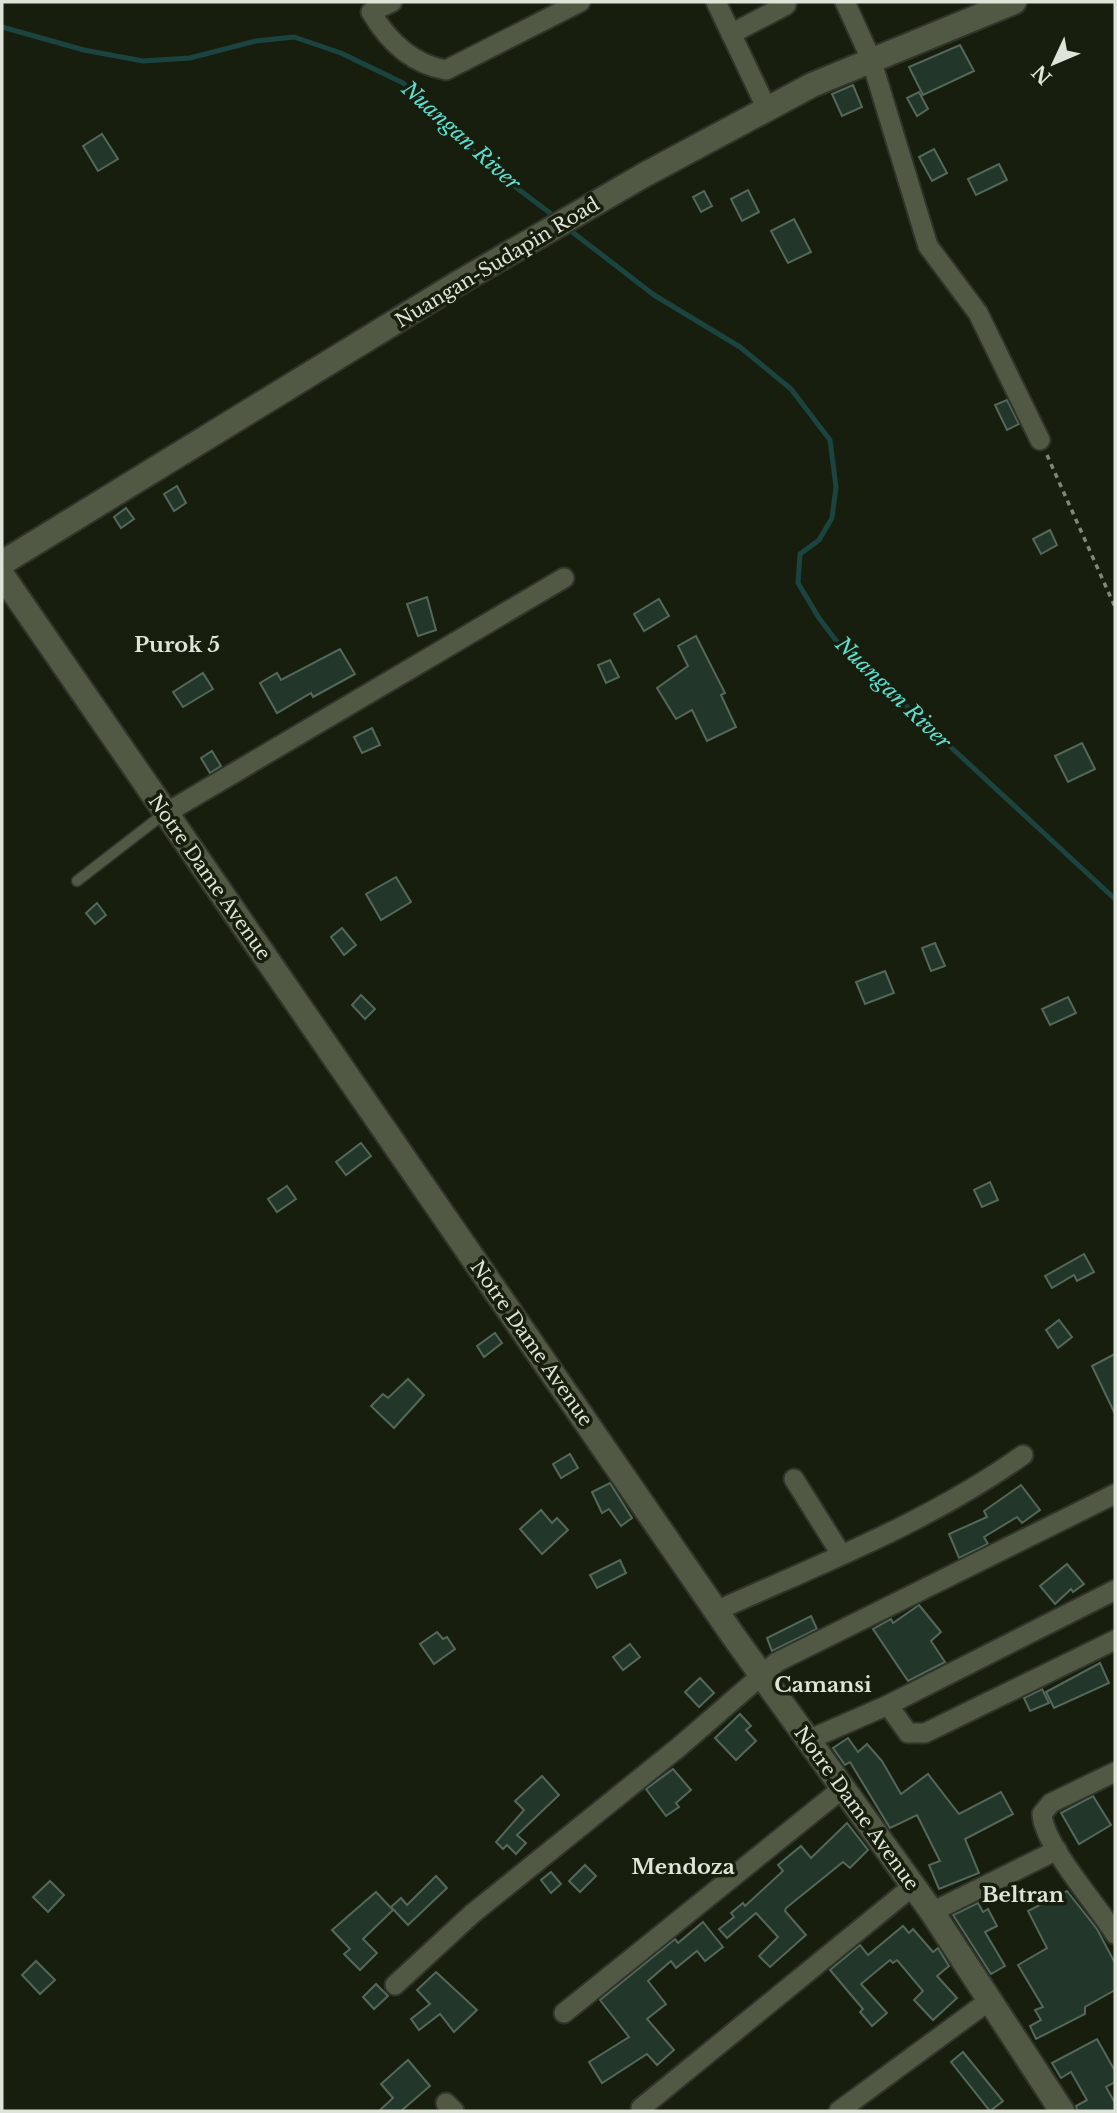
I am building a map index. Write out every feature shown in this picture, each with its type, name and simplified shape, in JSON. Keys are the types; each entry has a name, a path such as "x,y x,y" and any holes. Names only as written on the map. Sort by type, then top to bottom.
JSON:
{"street":[{"path":"391,2 371,12 385,36 427,67 446,70 580,2"},
{"path":"716,2 767,108"},
{"path":"731,34 786,5 785,2"},
{"path":"845,2 871,59 928,246 978,313 1040,440"},
{"name":"Nuangan-Sudapin Road","path":"2,564 528,242 767,108 871,59 1014,2"},
{"name":"Notre Dame Avenue","path":"2,575 716,1611 913,1885 1062,2111"},
{"path":"166,813 564,578"},
{"path":"716,1611 939,1508 984,1483 1023,1455"},
{"path":"794,1479 842,1554"},
{"path":"395,1985 472,1914 679,1747 777,1662 1115,1494"},
{"path":"808,1740 888,1705 1115,1590"},
{"path":"888,1705 908,1733 925,1733 1115,1640"},
{"path":"1115,1772 1045,1809 1042,1824 1115,1934"},
{"path":"564,2013 842,1788"},
{"path":"932,1913 1057,1850"},
{"path":"641,2108 913,1885"},
{"path":"839,2111 989,2000"}],"lane":[{"path":"77,881 166,813"}],"path":[{"path":"1040,440 1115,607"}],"building":[{"path":"960,45 974,71 923,95 909,67"},
{"path":"853,85 862,107 842,116 832,94"},
{"path":"919,92 928,109 917,116 907,98"},
{"path":"102,134 118,159 98,171 83,146"},
{"path":"934,149 947,173 932,181 919,157"},
{"path":"999,164 1007,180 976,195 968,179"},
{"path":"748,190 759,212 742,221 731,199"},
{"path":"704,191 712,206 701,212 693,197"},
{"path":"794,219 811,252 788,263 771,231"},
{"path":"1007,400 1019,424 1007,430 995,405"},
{"path":"177,486 186,503 174,511 164,494"},
{"path":"126,508 134,519 121,528 114,517"},
{"path":"1050,530 1057,545 1041,554 1033,539"},
{"path":"427,597 436,630 418,636 407,604"},
{"path":"659,599 669,616 644,631 634,614"},
{"path":"696,636 725,693 721,695 736,727 707,741 692,710 676,719 657,688 688,666 678,646"},
{"path":"340,649 355,674 313,697 311,693 277,713 260,683 277,673 281,680"},
{"path":"610,660 619,677 606,683 598,665"},
{"path":"203,673 213,689 183,707 173,692"},
{"path":"372,728 380,745 362,753 354,737"},
{"path":"1082,743 1095,769 1068,782 1055,756"},
{"path":"212,751 221,766 210,773 201,758"},
{"path":"396,877 411,902 381,920 366,894"},
{"path":"97,903 106,915 95,924 86,913"},
{"path":"342,928 356,945 344,955 331,937"},
{"path":"935,943 945,966 931,971 922,948"},
{"path":"885,971 894,993 865,1004 856,982"},
{"path":"361,995 375,1009 365,1019 352,1005"},
{"path":"1068,997 1076,1013 1050,1025 1042,1009"},
{"path":"361,1143 371,1156 346,1175 336,1162"},
{"path":"990,1182 998,1200 982,1207 974,1190"},
{"path":"287,1186 296,1199 277,1212 268,1199"},
{"path":"1084,1254 1094,1272 1077,1281 1074,1275 1052,1288 1045,1276"},
{"path":"1059,1320 1072,1337 1058,1348 1046,1330"},
{"path":"495,1333 502,1343 484,1357 477,1346"},
{"path":"1115,1354 1115,1414 1092,1366"},
{"path":"408,1379 424,1395 394,1428 371,1406 383,1394 388,1398"},
{"path":"570,1454 578,1468 561,1478 553,1464"},
{"path":"610,1483 632,1518 621,1526 609,1509 602,1513 592,1492"},
{"path":"1021,1485 1040,1510 1022,1523 1017,1517 984,1537 988,1544 959,1558 949,1534 987,1517 984,1511"},
{"path":"541,1510 552,1523 557,1518 568,1530 542,1554 520,1529"},
{"path":"620,1560 626,1573 597,1588 590,1575"},
{"path":"1067,1564 1084,1584 1073,1592 1071,1589 1055,1604 1040,1586"},
{"path":"919,1605 941,1632 931,1641 945,1662 908,1681 873,1629 891,1619 893,1623"},
{"path":"811,1616 817,1629 772,1651 767,1638"},
{"path":"437,1632 443,1639 447,1637 455,1649 434,1664 420,1644"},
{"path":"630,1644 640,1657 623,1670 613,1657"},
{"path":"1100,1663 1109,1683 1054,1708 1046,1692"},
{"path":"700,1678 714,1693 699,1707 685,1692"},
{"path":"1042,1689 1049,1703 1030,1711 1024,1698"},
{"path":"740,1714 751,1726 746,1730 756,1741 736,1760 715,1738"},
{"path":"848,1738 858,1752 867,1744 882,1761 901,1794 928,1774 959,1814 1001,1792 1013,1814 965,1839 979,1873 939,1889 929,1865 940,1861 917,1815 890,1828 850,1762 845,1765 833,1748"},
{"path":"673,1769 691,1790 676,1803 679,1807 666,1816 646,1789"},
{"path":"542,1776 559,1795 517,1835 526,1843 516,1854 507,1845 503,1849 496,1842 524,1810 515,1801"},
{"path":"1093,1796 1111,1825 1079,1844 1061,1813"},
{"path":"847,1823 868,1850 850,1868 843,1862 786,1908 785,1911 806,1935 770,1967 759,1956 778,1937 756,1913 727,1938 719,1929 734,1917 731,1913 743,1903 745,1906 783,1871 778,1865 801,1846 811,1858"},
{"path":"585,1865 596,1876 580,1892 569,1881"},
{"path":"551,1872 561,1884 551,1893 541,1880"},
{"path":"436,1876 447,1888 408,1925 391,1907 401,1898 407,1905"},
{"path":"50,1881 64,1895 48,1912 33,1897"},
{"path":"1067,1891 1097,1929 1115,1963 1115,1990 1085,2007 1085,2014 1036,2039 1030,2026 1041,2020 1035,2010 1043,2007 1018,1965 1047,1948 1028,1911"},
{"path":"376,1892 393,1910 363,1939 377,1953 360,1970 344,1954 350,1949 332,1930"},
{"path":"978,1903 983,1912 988,1909 997,1926 985,1932 1005,1966 991,1974 953,1915"},
{"path":"703,1922 723,1947 705,1961 697,1951 676,1968 671,1961 648,1981 666,2004 647,2019 674,2050 657,2065 647,2054 602,2083 589,2062 629,2037 600,2000 675,1939 678,1943"},
{"path":"903,1926 909,1933 913,1929 933,1952 938,1948 949,1966 937,1976 957,1998 933,2020 914,2000 923,1991 897,1960 893,1963 890,1960 861,1984 887,2013 872,2026 860,2012 863,2009 830,1970 860,1945 868,1955"},
{"path":"36,1961 55,1980 40,1994 22,1975"},
{"path":"436,1972 477,2010 454,2032 440,2014 419,2030 411,2019 430,2004 417,1990"},
{"path":"376,1984 388,1996 374,2009 363,1997"},
{"path":"1097,2039 1115,2071 1115,2082 1106,2087 1115,2103 1115,2111 1077,2111 1076,2106 1087,2100 1071,2072 1061,2078 1052,2063"},
{"path":"963,2052 1003,2101 990,2111 951,2062"},
{"path":"408,2060 430,2086 401,2111 379,2111 393,2098 381,2084"}],"waterway":[{"name":"Nuangan River","path":"2,27 84,50 143,61 190,58 256,41 294,37 341,53 403,83 493,170 550,213"},
{"name":"Nuangan River","path":"571,231 654,295 740,347 791,389 830,440 836,487 832,518 819,540 800,554 798,583 819,618 847,655 887,688 1115,899"}],"district":[{"name":"Purok 5","path":"177,645"},
{"name":"Camansi","path":"823,1685"},
{"name":"Mendoza","path":"683,1867"},
{"name":"Beltran","path":"1023,1895"}]}
